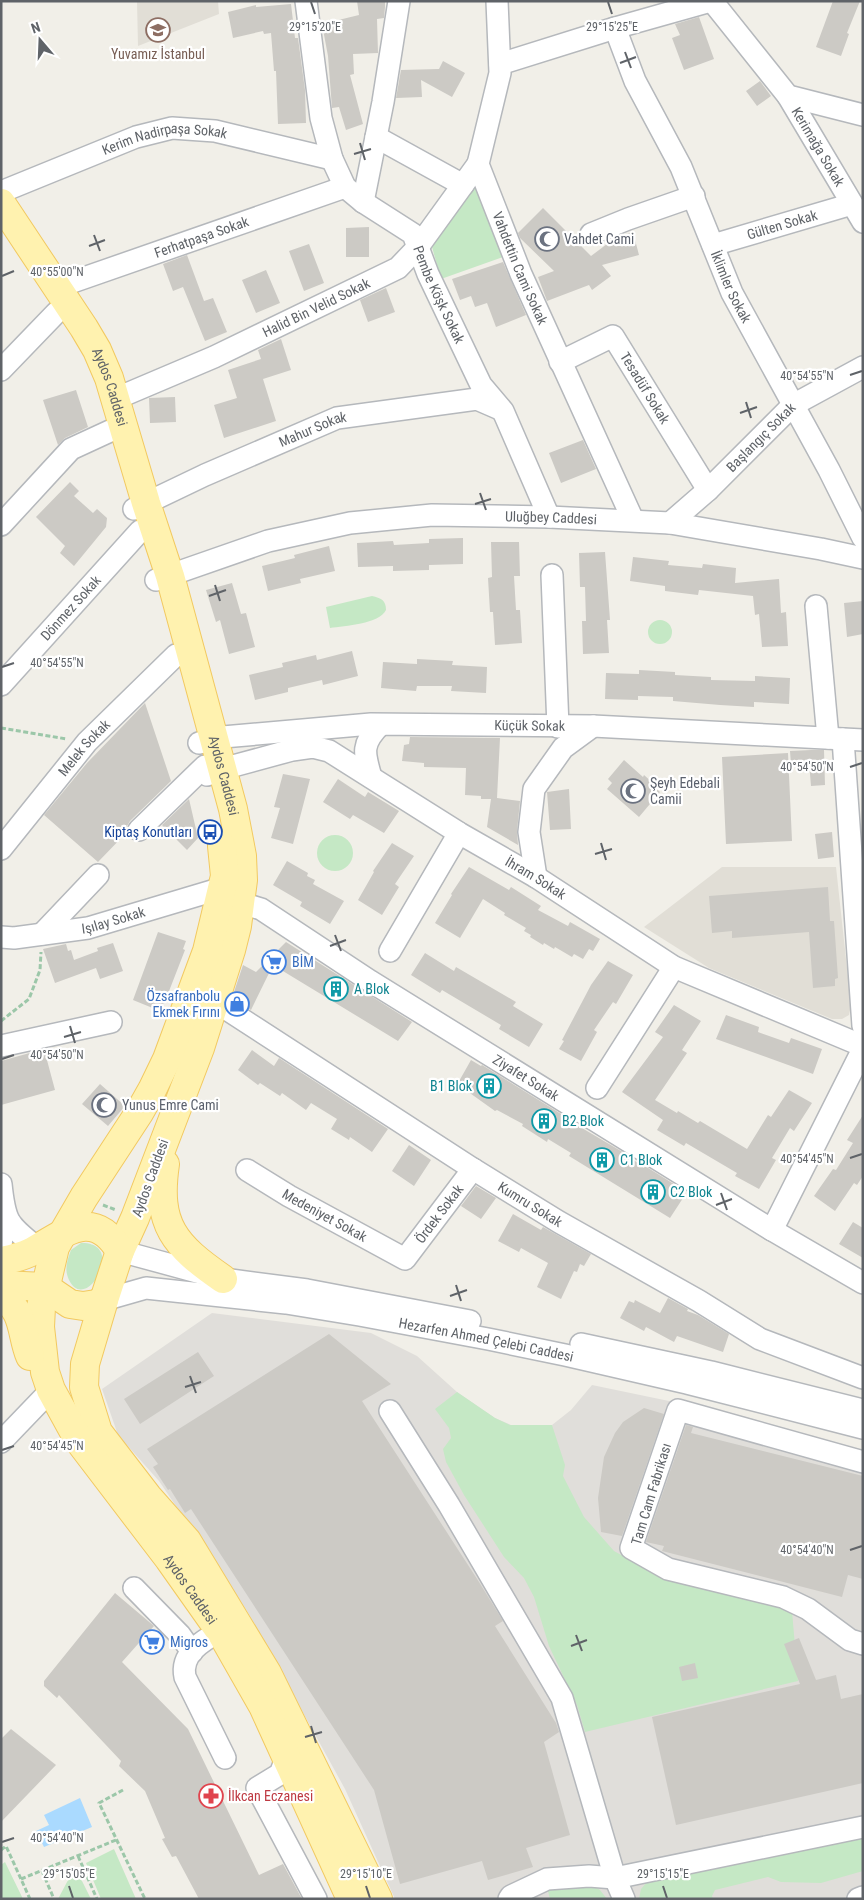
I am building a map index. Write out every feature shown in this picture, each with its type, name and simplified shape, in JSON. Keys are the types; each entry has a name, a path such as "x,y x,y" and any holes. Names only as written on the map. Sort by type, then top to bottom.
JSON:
{"main road":[{"name":"Aydos Caddesi","path":"1,203 61,301 97,350 109,378 115,399 140,515"},
{"name":"Aydos Caddesi","path":"1,237 61,301 96,389 163,578 209,758 225,876 232,895 235,934 200,1048 170,1122 135,1218 120,1251"},
{"name":"Aydos Caddesi","path":"163,578 176,655 209,758"},
{"name":"Aydos Caddesi","path":"64,1232 84,1197 144,1105 167,1059 207,951 232,895"},
{"path":"170,1122 163,1175 162,1200 167,1223 170,1231 195,1260 223,1279"},
{"path":"1,1262 29,1254 64,1232 77,1227 90,1227 103,1232 114,1240 120,1251 104,1300 96,1304 83,1306 70,1304 45,1287 2,1292"},
{"path":"45,1287 54,1247 64,1232"},
{"name":"Aydos Caddesi","path":"45,1287 40,1327 45,1372 51,1390 79,1441 169,1559 220,1631 263,1706 351,1899"},
{"path":"2,1292 21,1319 28,1351 38,1374 51,1390"},
{"name":"Aydos Caddesi","path":"104,1300 85,1364 84,1387 98,1432 148,1497 186,1541 255,1652 378,1899"}],"street":[{"name":"Pembe Köşk Sokak","path":"306,1 321,118 332,159 345,187 363,202 413,234 428,274 481,385 503,411 549,517"},
{"path":"363,202 396,28 399,1"},
{"path":"478,164 500,73 497,1"},
{"path":"500,64 615,28 711,1"},
{"name":"Kerimağa Sokak","path":"711,1 788,96 857,213"},
{"name":"İklimler Sokak","path":"615,28 635,81 681,167 694,196 732,293 829,470 863,538"},
{"path":"788,96 863,115"},
{"name":"Kerim Nadirpaşa Sokak","path":"1,192 136,137 172,128 214,131 332,159"},
{"path":"376,137 463,185"},
{"name":"Halid Bin Velid Sokak","path":"115,399 214,357 398,268 418,247 478,164"},
{"name":"Vahdettin Cami Sokak","path":"478,164 521,274 633,520"},
{"name":"Ferhatpaşa Sokak","path":"61,301 345,187"},
{"path":"591,234 694,196"},
{"name":"Gülten Sokak","path":"713,245 857,213"},
{"path":"1,370 61,301"},
{"name":"Tesadüf Sokak","path":"560,362 613,336 708,490"},
{"name":"Başlangıç Sokak","path":"670,523 708,490 793,405 863,367"},
{"name":"Mahur Sokak","path":"140,515 205,474 337,418 477,399 503,411"},
{"path":"1,525 71,449 110,431"},
{"name":"Dönmez Sokak","path":"1,685 140,515"},
{"name":"Uluğbey Caddesi","path":"163,578 268,541 350,523 432,515 549,517 670,523 863,558"},
{"path":"552,575 558,727"},
{"path":"816,606 845,739 863,1026"},
{"name":"Melek Sokak","path":"1,849 87,742 176,655"},
{"path":"371,777 364,752 367,740 380,724"},
{"name":"Küçük Sokak","path":"209,758 294,730 380,724 593,726 845,739"},
{"path":"536,877 529,832 534,789 562,748 593,726"},
{"name":"İhram Sokak","path":"209,758 313,747 329,751 459,833 536,877 674,968 863,1048"},
{"path":"139,830 209,758"},
{"path":"390,951 459,833"},
{"path":"42,934 98,875"},
{"name":"Işılay Sokak","path":"1,937 14,938 88,928 232,895"},
{"name":"Ziyafet Sokak","path":"232,895 261,909 370,981 772,1230 863,1283"},
{"path":"597,1088 674,968"},
{"name":"Kumru Sokak","path":"214,1001 558,1222 700,1301 760,1339 863,1378"},
{"path":"1,1046 111,1022"},
{"path":"772,1230 863,1048"},
{"name":"Ördek Sokak","path":"405,1259 473,1169"},
{"name":"Medeniyet Sokak","path":"247,1170 289,1196 405,1259"},
{"path":"1,1184 4,1211 1,1247"},
{"path":"4,1211 13,1228 37,1248"},
{"name":"Hezarfen Ahmed Çelebi Caddesi","path":"120,1251 223,1279 307,1290 512,1330 711,1372 863,1410"},
{"name":"Hezarfen Ahmed Çelebi Caddesi","path":"104,1300 146,1288 286,1303 341,1312 488,1339 584,1360 705,1387 863,1428"},
{"path":"1,1442 51,1390"},
{"name":"Tam Cam Fabrikası","path":"863,1462 678,1410 631,1548 668,1569 783,1597 808,1609 850,1640 863,1644"},
{"path":"390,1411 449,1506 562,1698 615,1878 624,1899"},
{"path":"134,1588 180,1635 192,1652"},
{"path":"220,1631 209,1637 192,1652 185,1659 183,1668 185,1677 224,1758"},
{"path":"287,1756 280,1774 258,1788 316,1899"},
{"path":"509,1899 511,1896 547,1879 589,1876 615,1878 863,1828"},
{"path":"858,1899 863,1897"}],"path":[{"path":"1,728 87,742"},
{"path":"1,1021 29,998 40,970 42,934"},
{"path":"123,1790 99,1802 146,1899"},
{"path":"21,1880 116,1840"},
{"path":"1,1850 6,1846 30,1899"},
{"path":"78,1856 98,1899"},
{"path":"42,1871 54,1899"}],"shaded area":[{"name":"Yuvamız İstanbul","path":"137,1 218,1 219,14 138,46"},
{"path":"722,867 836,867 851,1005 849,1015 842,1019 832,1019 709,968 644,927"},
{"path":"212,1313 371,1333 417,1356 457,1392 495,1418 511,1425 552,1425 571,1410 592,1385 746,1417 863,1452 863,1899 395,1899 345,1789 247,1611 159,1481 118,1435 102,1389"}],"green space":[{"path":"473,188 479,188 483,197 503,257 441,279 432,247 466,193"},
{"path":"372,596 384,602 386,610 382,615 361,624 330,628 326,607"},
{"path":"655,620 665,620 672,627 672,637 665,644 655,644 648,637 648,627"},
{"path":"335,835 342,836 348,840 352,846 352,860 348,866 342,870 335,871 328,870 322,866 318,860 317,853 318,846 322,840 328,836"},
{"path":"81,1243 95,1246 101,1253 102,1263 99,1274 93,1283 85,1289 76,1288 69,1280 66,1269 71,1250"},
{"path":"457,1392 495,1418 510,1425 552,1425 565,1465 563,1476 584,1517 614,1551 641,1566 770,1601 792,1611 798,1681 585,1732 577,1705 549,1646 534,1597 524,1578 504,1557 464,1495 446,1462 443,1449 451,1438 449,1428 435,1409"},
{"path":"863,1831 863,1871 821,1883 781,1882 768,1877 715,1890 712,1896 713,1899 639,1899 641,1889 648,1881"},
{"path":"114,1849 136,1899 101,1899 86,1863"},
{"path":"5,1862 23,1899 1,1899 1,1865"},
{"path":"75,1867 91,1899 58,1899"},
{"path":"591,1884 600,1890 607,1899 550,1899 547,1887"}],"water":[{"path":"80,1798 92,1827 44,1847 36,1831 49,1825 44,1815"}],"building":[{"path":"357,1 385,1 385,7 384,18 377,19 378,53 353,54 354,74 350,75 363,124 346,130 339,107 332,108 328,56 322,24 359,15"},
{"path":"833,1 860,1 847,33 849,34 841,56 816,47"},
{"path":"291,4 295,38 298,38 305,90 306,123 278,124 276,71 274,71 271,33 264,34 263,31 233,38 228,12 256,5 256,7"},
{"path":"699,17 714,59 684,70 672,38 680,35 675,24"},
{"path":"443,61 465,73 452,97 421,80 422,97 396,98 401,70 439,69"},
{"path":"760,81 771,96 757,106 746,91"},
{"path":"543,208 591,256 607,244 606,241 633,232 639,255 602,265 611,276 592,290 589,285 547,301 538,277 554,271 520,238 518,233"},
{"path":"369,227 369,257 346,257 346,228"},
{"path":"309,244 324,283 304,291 289,251"},
{"path":"187,255 204,301 213,298 227,332 205,341 183,287 173,291 163,264"},
{"path":"503,262 526,315 496,327 487,303 475,307 471,296 460,300 452,279"},
{"path":"266,270 280,303 256,313 242,280"},
{"path":"386,288 395,312 368,322 360,300"},
{"path":"281,339 291,370 263,379 276,421 224,438 214,405 237,398 228,370 261,359 258,350"},
{"path":"76,390 88,427 65,438 58,445 43,400"},
{"path":"175,397 176,422 150,423 149,398"},
{"path":"583,440 596,469 561,483 549,453"},
{"path":"70,482 79,491 74,496 93,513 97,509 107,518 106,527 74,566 60,553 65,546 36,517"},
{"path":"463,538 463,564 429,565 429,570 393,571 393,566 358,567 357,543 393,541 394,545 429,543 429,539"},
{"path":"491,542 519,542 520,576 514,576 516,610 520,610 522,643 495,645 493,612 490,612 488,578 492,577"},
{"path":"329,546 335,571 300,579 301,583 268,591 262,566 295,558 294,555"},
{"path":"605,552 610,620 607,620 609,653 583,654 582,621 586,621 585,587 580,587 579,553"},
{"path":"633,557 669,561 668,565 702,568 703,564 736,568 735,583 779,579 781,613 786,612 788,646 762,647 759,614 755,615 753,596 699,590 698,595 665,591 665,586 630,581"},
{"path":"232,583 241,614 246,613 255,647 229,654 220,620 216,622 206,590"},
{"path":"863,601 863,634 847,637 844,603"},
{"path":"352,651 358,676 323,685 322,680 288,688 288,692 255,700 249,675 283,667 282,663 316,655 317,660"},
{"path":"417,659 453,661 452,665 487,667 486,693 451,691 452,686 417,686 416,691 381,688 383,662 417,664"},
{"path":"639,670 711,677 711,680 755,681 755,676 790,678 789,704 754,702 754,707 673,701 673,697 638,696 638,700 605,699 606,673 639,674"},
{"path":"145,703 171,781 130,821 127,826 127,832 98,862 44,815 87,763"},
{"path":"410,737 500,738 497,798 520,801 517,831 518,845 487,827 491,799 481,799 481,796 465,795 466,768 424,767 424,763 402,761 404,745 409,744"},
{"path":"824,750 825,785 811,786 809,762 791,764 790,751"},
{"path":"788,753 792,841 726,844 722,757"},
{"name":"Şeyh Edebali Camii","path":"624,760 643,777 644,775 660,792 639,817 607,789 612,783 608,779"},
{"path":"283,774 310,779 293,844 271,838 280,808 274,807"},
{"path":"338,779 365,797 368,792 399,811 384,833 353,815 350,819 323,802"},
{"path":"569,789 571,829 550,830 547,792"},
{"path":"189,799 198,838 187,850 162,825"},
{"path":"832,832 834,857 818,859 815,834"},
{"path":"392,843 414,856 395,884 399,887 382,915 358,900 373,871"},
{"path":"287,861 308,873 307,876 315,880 313,884 344,901 330,924 300,906 302,902 273,885"},
{"path":"469,867 509,890 511,887 541,906 538,910 568,926 570,922 600,939 593,951 589,949 583,959 574,954 572,957 544,943 543,945 524,931 526,928 504,915 505,913 483,899 460,938 435,923"},
{"path":"828,887 830,921 834,921 838,978 835,979 835,986 813,988 809,932 732,938 732,931 712,933 709,896"},
{"path":"158,932 186,941 183,949 185,950 160,1011 133,1000"},
{"name":"A Blok","path":"286,942 412,1022 398,1041 273,965 251,1010 232,998 243,965 256,972"},
{"path":"113,943 123,971 100,979 96,968 55,983 43,949 66,944 68,951 71,950 74,960 98,951 97,948"},
{"path":"425,953 454,971 456,967 516,1002 513,1006 543,1024 529,1047 499,1029 501,1025 442,990 440,993 411,975"},
{"path":"608,961 633,975 616,1004 613,1002 594,1030 597,1032 581,1061 559,1049 591,985"},
{"path":"674,1005 701,1021 682,1050 687,1053 655,1100 698,1123 700,1121 747,1149 768,1115 771,1117 789,1090 812,1103 794,1131 790,1128 772,1158 776,1160 759,1189 735,1176 737,1173 686,1143 684,1146 657,1130 663,1120 622,1092 663,1037 655,1032"},
{"path":"726,1015 759,1027 758,1032 789,1043 791,1038 822,1049 813,1074 716,1039"},
{"path":"44,1049 55,1090 1,1105 1,1061"},
{"path":"252,1050 274,1066 279,1058 388,1129 372,1152 350,1137 349,1140 331,1129 337,1119 311,1103 306,1110 282,1093 280,1096 260,1083 258,1085 238,1070"},
{"path":"471,1060 626,1154 644,1168 645,1166 677,1186 676,1189 685,1195 670,1218 569,1156 571,1153 548,1139 547,1142 522,1126 523,1124 497,1110 495,1111 467,1091 467,1088 458,1083"},
{"name":"Yunus Emre Cami","path":"100,1084 125,1106 108,1126 82,1104"},
{"path":"863,1115 863,1176 857,1185 854,1183 835,1211 814,1196 833,1169 836,1170 853,1143 847,1140"},
{"path":"409,1145 431,1160 414,1186 392,1171"},
{"path":"476,1186 496,1198 481,1219 461,1206"},
{"path":"513,1214 541,1230 543,1227 591,1254 584,1266 580,1264 577,1272 574,1271 561,1299 537,1287 548,1263 521,1248 519,1252 498,1241"},
{"path":"853,1222 863,1228 863,1258 839,1244"},
{"path":"668,1298 688,1309 687,1311 698,1315 729,1334 723,1352 677,1336 674,1342 646,1327 644,1331 620,1318 629,1301 634,1303 635,1300 660,1313"},
{"path":"329,1334 391,1384 362,1401 503,1621 495,1626 556,1723 559,1732 544,1742 570,1835 526,1848 533,1867 488,1880 482,1861 400,1884 374,1790 191,1509 185,1513 153,1467 158,1464 147,1449"},
{"path":"198,1352 214,1376 140,1424 124,1399"},
{"path":"644,1408 664,1414 622,1536 601,1532 598,1498 604,1457 615,1433 623,1422"},
{"path":"686,1425 693,1427 691,1433 863,1476 863,1579 848,1575 842,1597 662,1551 664,1546 646,1542"},
{"path":"115,1593 154,1626 122,1662 188,1729 259,1875 283,1864 302,1899 199,1899 176,1856 172,1857 162,1839 165,1838 145,1791 119,1766 121,1761 59,1695 57,1698 44,1686 44,1681"},
{"path":"799,1638 816,1680 836,1675 841,1699 863,1694 863,1783 676,1825 652,1717 800,1684 784,1644"},
{"path":"695,1663 698,1678 682,1681 679,1667"},
{"path":"11,1729 56,1765 1,1822 1,1739"}],"place":[{"name":"Yuvamız İstanbul","path":"158,30"},
{"name":"Vahdet Cami","path":"547,239"},
{"name":"Şeyh Edebali Camii","path":"633,791"},
{"name":"Kiptaş Konutları","path":"210,832"},
{"name":"BİM","path":"274,962"},
{"name":"A Blok","path":"336,989"},
{"name":"Özsafranbolu Ekmek Fırını","path":"237,1004"},
{"name":"B1 Blok","path":"489,1086"},
{"name":"Yunus Emre Cami","path":"104,1105"},
{"name":"B2 Blok","path":"544,1121"},
{"name":"C1 Blok","path":"602,1160"},
{"name":"C2 Blok","path":"653,1192"},
{"name":"Migros","path":"152,1642"},
{"name":"İlkcan Eczanesi","path":"211,1796"}]}
